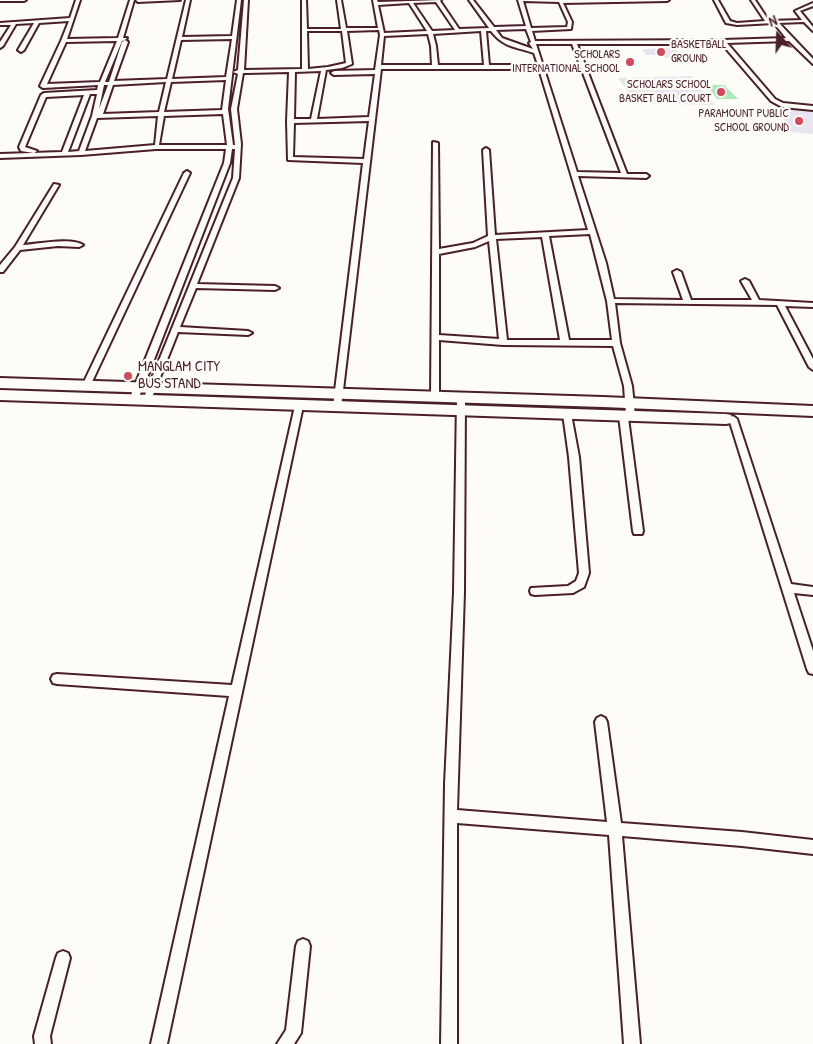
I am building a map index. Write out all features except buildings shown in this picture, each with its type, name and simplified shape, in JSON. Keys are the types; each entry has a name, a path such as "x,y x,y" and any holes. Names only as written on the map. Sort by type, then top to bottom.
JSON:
{"main road":[{"path":"0,384 86,386 143,394 298,406 338,401 435,398 461,405 567,414 813,411"},
{"path":"0,395 143,394 461,405 813,422"}],"street":[{"path":"0,0 24,0"},
{"path":"78,0 64,41 43,86 170,81 230,75 241,71 305,69 323,72 435,67 540,67"},
{"path":"82,151 112,82 123,39 136,0 178,0"},
{"path":"157,144 161,114 188,0"},
{"path":"143,394 227,163 230,146 226,112 239,0"},
{"path":"143,394 175,329 236,178 238,145 234,109 241,71 246,0"},
{"path":"304,0 305,69"},
{"path":"323,72 349,64 339,0"},
{"path":"338,401 378,69 381,32 375,2 438,0 458,30"},
{"path":"471,0 497,36 505,42 536,52"},
{"path":"638,531 628,412 628,386 616,343 611,301 574,174 532,44 530,29 521,9 520,0 667,0"},
{"path":"716,0 728,22 737,24 804,21"},
{"path":"753,0 768,22"},
{"path":"560,1 570,22 569,28 625,176"},
{"path":"410,2 432,32 435,46 435,67"},
{"path":"806,2 813,4"},
{"path":"813,4 797,10 813,30"},
{"path":"0,24 70,20"},
{"path":"21,50 37,22"},
{"path":"775,22 813,62"},
{"path":"0,46 14,23"},
{"path":"304,30 432,32 483,28 569,28"},
{"path":"483,28 487,67"},
{"path":"178,39 234,37"},
{"path":"64,41 123,39"},
{"path":"94,139 101,84 123,39"},
{"path":"532,44 723,42 790,39"},
{"path":"723,42 773,100 782,105 813,108"},
{"path":"292,70 290,159 366,161"},
{"path":"314,120 323,72"},
{"path":"65,151 88,92"},
{"path":"82,151 29,151 24,150 22,147 44,95 100,92"},
{"path":"97,116 226,112"},
{"path":"290,121 371,119"},
{"path":"435,142 435,398"},
{"path":"0,156 157,144 230,146"},
{"path":"91,150 238,145"},
{"path":"486,150 492,237 503,342"},
{"path":"86,386 187,173"},
{"path":"574,174 646,176"},
{"path":"0,270 18,248 56,185"},
{"path":"435,252 475,245 492,237 591,232"},
{"path":"545,234 565,343"},
{"path":"18,248 58,244 79,245"},
{"path":"677,272 688,302"},
{"path":"745,281 757,302"},
{"path":"193,286 275,288"},
{"path":"611,301 757,302 813,305"},
{"path":"780,303 813,367"},
{"path":"175,329 248,333"},
{"path":"435,337 503,342 616,343"},
{"path":"449,1044 451,816 459,592 461,405"},
{"path":"159,1044 298,406"},
{"path":"535,591 568,590 580,584 584,573 574,457 567,414"},
{"path":"733,419 813,669"},
{"path":"787,588 813,591"},
{"path":"57,680 236,691"},
{"path":"601,722 615,829 632,1044"},
{"path":"451,816 813,846"},
{"path":"285,1044 293,1033 303,946"},
{"path":"43,1044 42,1036 63,958"}],"shaded area":[{"name":"BASKETBALL GROUND","path":"675,48 682,57 666,58 646,55 642,49"},
{"path":"692,76 715,105 636,103 618,78"},
{"name":"PARAMOUNT PUBLIC SCHOOL GROUND","path":"778,110 813,110 813,134 791,132"}],"green space":[{"name":"SCHOLARS SCHOOL BASKET BALL COURT","path":"706,85 724,85 738,99 717,99"}],"place":[{"name":"BASKETBALL GROUND","path":"661,52"},
{"name":"SCHOLARS INTERNATIONAL SCHOOL","path":"630,62"},
{"name":"SCHOLARS SCHOOL BASKET BALL COURT","path":"721,92"},
{"name":"PARAMOUNT PUBLIC SCHOOL GROUND","path":"799,121"},
{"name":"MANGLAM CITY BUS STAND","path":"128,376"}]}
